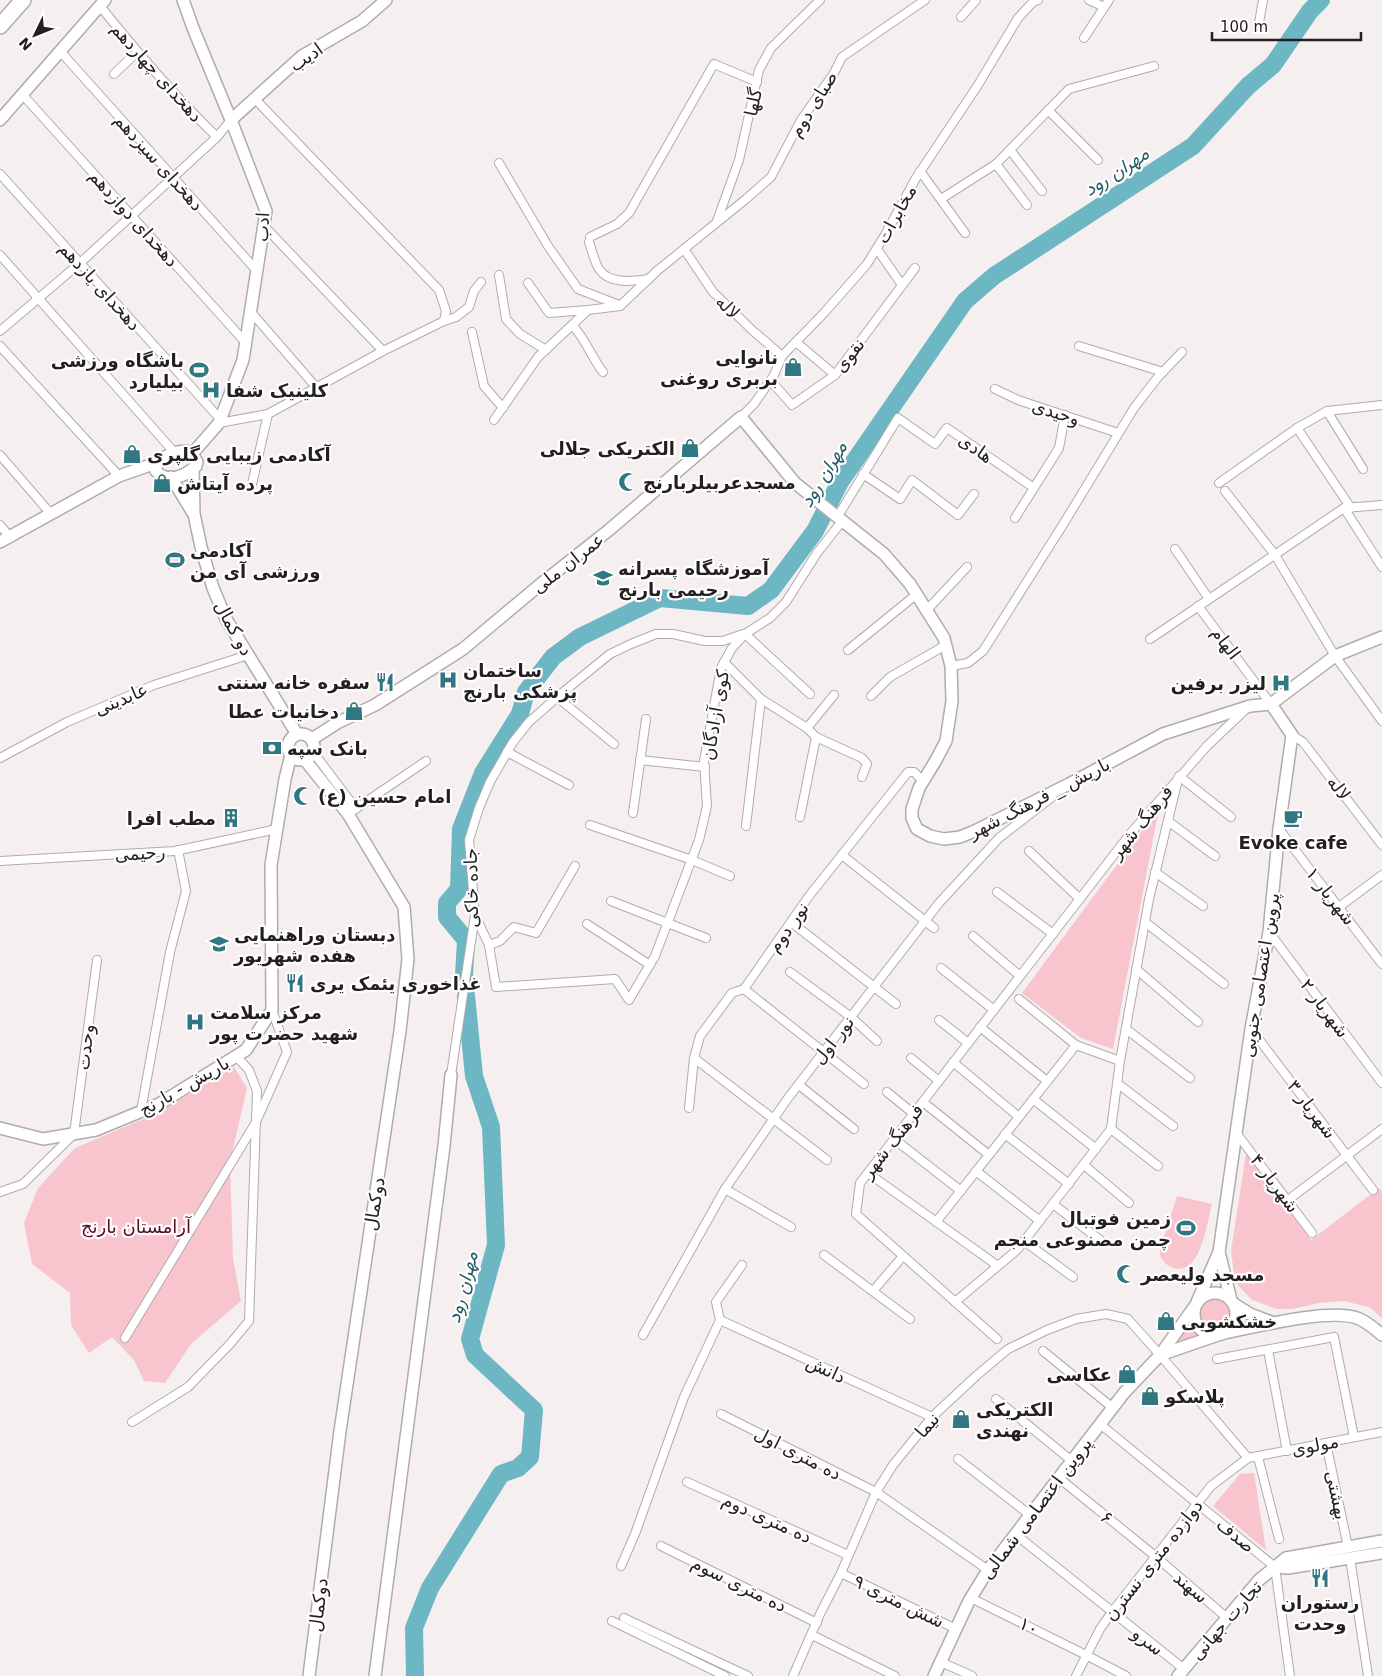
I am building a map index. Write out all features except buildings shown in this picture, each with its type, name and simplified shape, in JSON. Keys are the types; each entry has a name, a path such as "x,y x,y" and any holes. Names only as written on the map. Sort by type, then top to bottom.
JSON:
{"highway":[{"path":"0,26 22,0"}],"main road":[{"name":"ادب","path":"184,0 193,28 266,211 243,360 220,422 192,454"},
{"name":"ادیب","path":"231,120 302,56 362,21 386,0"},
{"path":"0,120 102,3"},
{"name":"باریش _ فرهنگ شهر","path":"741,417 795,483 884,554 910,584 944,638 951,666 952,701 946,741 919,788 912,809 912,818 918,829 930,836 944,839 960,837 1069,784 1162,734 1250,706 1271,704"},
{"name":"عمران ملی","path":"312,739 337,723 375,705 463,649 542,583 610,530 741,417"},
{"path":"119,476 159,474 171,477 183,475 193,469 197,462 192,454 186,451 174,452 164,457 156,466 156,471 159,474"},
{"path":"5,539 119,476 159,462"},
{"path":"193,469 194,514"},
{"path":"171,477 194,514"},
{"name":"دو کمال","path":"194,514 213,588 226,619 280,708 281,722 294,737"},
{"path":"1292,735 1271,704 1335,656 1381,638"},
{"path":"302,733 312,739 315,745 309,756 300,760 291,755 288,750 294,737 302,733"},
{"name":"پروین اعتصامی جنوبی","path":"1196,1304 1219,1252 1251,1029 1269,932 1279,829 1292,735"},
{"path":"272,1010 271,865 285,778 291,755"},
{"name":"دوکمال","path":"309,756 352,811 404,907 408,959 400,1031 340,1431 309,1676"},
{"name":"باریش - بارنج","path":"0,1128 43,1139 96,1130 159,1104 246,1050 272,1010"},
{"path":"375,1676 444,1146 451,1075"},
{"name":"پروین اعتصامی جنوبی","path":"1219,1252 1233,1302"},
{"path":"1233,1302 1236,1310 1235,1321 1229,1330 1222,1334 1207,1334 1198,1326 1194,1317 1196,1304 1201,1297 1211,1293 1222,1294 1250,1314 1274,1323"},
{"name":"پروین اعتصامی شمالی","path":"934,1676 971,1598 988,1570 1124,1393 1160,1355 1196,1304"},
{"name":"پروین اعتصامی شمالی","path":"1160,1355 1222,1334 1274,1323 1338,1314 1357,1318 1382,1335"},
{"name":"تجارت جهانی","path":"1181,1673 1226,1617 1259,1580 1275,1567 1288,1568 1382,1541"},
{"name":"تجارت جهانی","path":"1349,1552 1382,1553"}],"street":[{"name":"گلها","path":"716,223 739,160 759,70 771,48 820,0"},
{"path":"961,17 976,0"},
{"name":"مخابرات","path":"741,417 754,404 771,381 782,356 861,271 876,249 920,171 978,85 1018,18 1038,0"},
{"path":"1089,0 1104,7"},
{"path":"1084,38 1109,0"},
{"path":"1259,23 1263,0"},
{"name":"صبای دوم","path":"620,306 648,279 771,177 801,120 842,57 921,1"},
{"name":"دهخدای چهاردهم","path":"102,3 137,52 216,137"},
{"name":"دهخدای سیزدهم","path":"60,51 258,272"},
{"path":"114,74 137,52"},
{"path":"648,279 623,282 608,277 599,269 590,240 616,224 629,213 714,64 757,82"},
{"path":"941,199 996,164 1068,88 1154,66"},
{"name":"دهخدای دوازدهم","path":"22,94 246,343"},
{"path":"255,99 438,290 446,311 444,321"},
{"path":"1048,110 1098,160"},
{"path":"0,332 80,263 216,137 231,120"},
{"path":"1010,150 1042,191"},
{"path":"499,163 548,246 578,289 620,306"},
{"path":"996,164 1027,205"},
{"path":"920,171 965,233"},
{"name":"دهخدای یازدهم","path":"0,174 220,422"},
{"path":"264,226 383,352"},
{"name":"لاله","path":"684,249 713,292 782,356"},
{"path":"876,249 902,285"},
{"path":"0,255 174,452"},
{"name":"نقوی","path":"771,381 792,405 835,374 915,268"},
{"path":"499,275 506,319 520,334 546,350"},
{"path":"220,422 268,414 383,352 444,321 456,317 469,307 474,292 481,282"},
{"path":"528,283 549,313 620,306"},
{"path":"494,420 538,357 588,310"},
{"path":"251,312 316,388"},
{"path":"572,325 582,335 603,372"},
{"path":"472,332 484,386 503,408"},
{"path":"796,342 835,374"},
{"path":"0,346 119,476"},
{"path":"1079,346 1163,372"},
{"path":"951,666 968,663 983,651 1134,408 1182,352"},
{"name":"وحیدی","path":"995,389 1018,400 1118,433"},
{"path":"1219,483 1297,428 1327,411 1382,405"},
{"path":"1327,411 1363,469"},
{"path":"252,484 268,414"},
{"path":"1015,518 1059,448 1065,415"},
{"name":"هادی","path":"898,418 935,444 947,428 1034,488"},
{"name":"کوی آزادگان","path":"489,945 496,987 615,979 629,1000 650,965 699,840 707,806 704,761 721,668 732,648 745,634 770,618 786,602 840,518 863,474 898,418"},
{"path":"1297,428 1348,508 1382,567"},
{"path":"0,455 51,514"},
{"path":"863,474 900,498 912,480 958,514 974,494"},
{"path":"1225,491 1275,555 1335,656 1382,721"},
{"path":"1150,639 1348,508 1382,505"},
{"path":"0,525 5,539"},
{"path":"1175,549 1209,599"},
{"path":"927,610 967,567"},
{"path":"848,650 917,594"},
{"name":"الهام","path":"1198,606 1271,704"},
{"name":"جاده خاکی","path":"451,1075 475,915 469,840 490,782 513,742 529,722 557,697 610,654 630,644 656,634 673,634 705,641 723,641 745,634"},
{"path":"745,634 810,694"},
{"path":"871,696 890,677 946,645"},
{"name":"عابدینی","path":"0,758 67,722 154,685 248,654"},
{"path":"724,662 760,699 807,728 816,737 862,758 866,764 862,777"},
{"path":"807,728 834,695"},
{"path":"557,697 614,744"},
{"path":"746,826 760,699"},
{"path":"1231,817 1178,776 1206,746 1250,706"},
{"path":"633,813 646,720"},
{"name":"لاله","path":"1292,735 1303,742 1382,845"},
{"path":"800,817 816,737"},
{"path":"507,752 569,785"},
{"path":"640,760 705,767"},
{"path":"352,811 426,761"},
{"name":"نور دوم","path":"689,1108 694,1058 700,1036 732,993 744,989 809,896 908,772 914,772 923,781"},
{"name":"فرهنگ شهر","path":"1112,1129 1120,1061 1144,922 1178,776"},
{"name":"فرهنگ شهر","path":"998,1339 856,1214 860,1183 1130,834 1178,776"},
{"name":"نور اول","path":"644,1335 725,1189 774,1118 874,987 967,871 999,838 1069,784"},
{"path":"1168,821 1214,856"},
{"path":"590,825 692,860 730,876"},
{"name":"رحیمی","path":"0,861 178,850 277,828"},
{"name":"شهریار ۱","path":"1279,829 1382,964"},
{"path":"141,1111 170,952 186,891 178,850"},
{"path":"1028,851 1080,899"},
{"path":"842,855 934,928"},
{"path":"475,915 489,945 500,941 514,927 536,933 575,866"},
{"path":"1155,872 1203,906"},
{"path":"1339,907 1382,875"},
{"path":"997,892 1053,934"},
{"path":"611,902 706,938"},
{"path":"791,922 896,1004"},
{"path":"1144,922 1224,984"},
{"path":"587,924 650,965"},
{"name":"شهریار ۲","path":"1269,932 1382,1083"},
{"path":"973,936 1020,976"},
{"name":"وحدت","path":"74,1134 97,960"},
{"path":"941,968 994,1010"},
{"path":"1136,969 1198,1022"},
{"path":"790,972 851,1017 877,1041"},
{"path":"744,989 864,1084"},
{"path":"1019,999 1076,1045 1120,1061"},
{"path":"125,1338 256,1122 288,1052 272,1010"},
{"path":"939,1020 968,1043"},
{"path":"980,1028 1047,1081"},
{"path":"1126,1029 1190,1078"},
{"name":"شهریار ۳","path":"1251,1029 1373,1190"},
{"path":"936,1222 1076,1045"},
{"path":"132,1422 188,1387 230,1344 249,1321 257,1091 249,1070 236,1056"},
{"path":"694,1058 827,1160"},
{"path":"910,1058 939,1081"},
{"path":"954,1062 1019,1117"},
{"path":"1117,1083 1173,1126"},
{"path":"799,1085 854,1129"},
{"path":"887,1092 914,1114"},
{"path":"1033,1099 1096,1149"},
{"path":"923,1102 989,1155"},
{"path":"955,1302 1017,1250 1112,1129 1158,1166"},
{"path":"1288,1200 1382,1129"},
{"path":"0,1192 23,1184 74,1134"},
{"path":"1005,1134 1069,1184"},
{"name":"شهریار ۴","path":"1237,1134 1312,1233"},
{"path":"894,1138 961,1191"},
{"path":"1084,1165 1129,1203"},
{"path":"976,1171 1040,1221"},
{"path":"868,1173 998,1266"},
{"path":"725,1189 791,1227"},
{"path":"1053,1204 1100,1240"},
{"path":"1024,1240 1074,1277"},
{"path":"824,1255 910,1319"},
{"path":"873,1291 903,1256"},
{"path":"621,1566 635,1534 684,1397 720,1320 716,1302 742,1265"},
{"name":"نیما","path":"794,1676 876,1492 893,1466 932,1417 976,1376 1008,1349 1047,1330 1076,1318 1106,1314 1128,1320 1248,1458"},
{"name":"دانش","path":"720,1320 932,1417"},
{"path":"1217,1359 1334,1337 1354,1438"},
{"path":"1268,1350 1287,1451"},
{"path":"1043,1351 1113,1408"},
{"path":"996,1399 1072,1461"},
{"name":"ده متری اول","path":"721,1414 876,1492 988,1570"},
{"name":"صدف","path":"1100,1424 1275,1567"},
{"name":"مولوی","path":"1248,1458 1382,1432"},
{"name":"بهشتی","path":"1326,1443 1349,1552 1368,1676"},
{"path":"1258,1456 1279,1539"},
{"path":"958,1458 1030,1515"},
{"name":"دوازده متری نسترن","path":"1076,1676 1100,1629 1155,1556 1211,1486 1248,1458"},
{"name":"۶","path":"1058,1478 1155,1556"},
{"name":"ده متری دوم","path":"687,1482 848,1555"},
{"name":"سرو","path":"1014,1534 1112,1612 1181,1673"},
{"name":"ده متری سوم","path":"661,1546 817,1623"},
{"name":"سهند","path":"1155,1556 1226,1617"},
{"path":"1275,1567 1290,1676"},
{"name":"۹ شش متری","path":"841,1573 956,1629"},
{"name":"۱۰","path":"971,1598 1086,1654 1126,1676"},
{"path":"624,1618 748,1676"},
{"path":"612,1622 725,1676"},
{"path":"812,1635 894,1676"},
{"path":"941,1662 972,1676"}],"green space":[{"name":"آکادمی ورزشی آی من","path":"180,550 184,564 168,570 165,556"},
{"path":"1159,808 1113,1049 1081,1038 1022,993"},
{"name":"آرامستان بارنج","path":"234,1067 247,1088 230,1162 233,1258 241,1301 191,1344 165,1383 144,1381 134,1360 112,1337 89,1353 71,1325 70,1293 32,1264 24,1223 38,1188 75,1148 160,1112"},
{"path":"1246,1154 1311,1240 1379,1188 1382,1192 1382,1318 1369,1307 1343,1301 1319,1303 1292,1309 1277,1309 1252,1300 1235,1282 1231,1251"},
{"name":"زمین فوتبال چمن مصنوعی منجم","path":"1177,1196 1212,1204 1200,1248 1189,1265 1181,1269 1171,1267 1160,1255 1161,1246"},
{"path":"1215,1297 1221,1298 1226,1302 1230,1307 1230,1319 1226,1324 1221,1328 1215,1329 1209,1328 1204,1324 1200,1319 1199,1313 1200,1307 1204,1302 1209,1298"},
{"path":"1191,1321 1201,1336 1178,1341"},
{"path":"1254,1473 1266,1550 1213,1506 1240,1474"}],"waterway":[{"name":"مهران رود","path":"464,976 466,940 447,917 447,903 459,889 461,829 483,773 520,714 526,692 553,657 580,637 660,598 748,606 771,590 815,531 840,482 965,301 994,276 1193,146 1248,86 1273,65 1310,11 1321,0"},
{"name":"مهران رود","path":"415,1676 414,1628 430,1588 501,1474 518,1468 530,1457 534,1410 475,1355 470,1339 496,1245 491,1127 474,1076 466,996"}],"place":[{"name":"نانوایی بربری روغنی","path":"793,367"},
{"name":"باشگاه ورزشی بیلیارد","path":"199,370"},
{"name":"کلینیک شفا","path":"211,390"},
{"name":"الکتریکی جلالی","path":"690,448"},
{"name":"آکادمی زیبایی گلپری","path":"132,454"},
{"name":"مسجدعربیلربارنج","path":"628,482"},
{"name":"پرده‌ آیتاش","path":"162,483"},
{"name":"آکادمی ورزشی آی من","path":"175,560"},
{"name":"آموزشگاه پسرانه رحیمی بارنج","path":"603,578"},
{"name":"ساختمان پزشکی بارنج","path":"448,680"},
{"name":"سفره خانه سنتی","path":"385,682"},
{"name":"لیزر برفین","path":"1281,683"},
{"name":"دخانیات عطا","path":"354,711"},
{"name":"بانک سپه","path":"272,748"},
{"name":"امام حسین (ع)","path":"303,796"},
{"name":"مطب افرا","path":"231,818"},
{"name":"Evoke cafe","path":"1293,818"},
{"name":"دبستان وراهنمایی هفده شهریور","path":"219,944"},
{"name":"غذاخوری یئمک یری","path":"295,983"},
{"name":"مرکز سلامت شهید حضرت پور","path":"195,1022"},
{"name":"زمین فوتبال چمن مصنوعی منجم","path":"1186,1228"},
{"name":"مسجد ولیعصر","path":"1126,1274"},
{"name":"خشکشویی","path":"1166,1321"},
{"name":"عکاسی","path":"1127,1374"},
{"name":"پلاسکو","path":"1150,1396"},
{"name":"الکتریکی نهندی","path":"961,1419"},
{"name":"رستوران وحدت","path":"1320,1578"}]}
